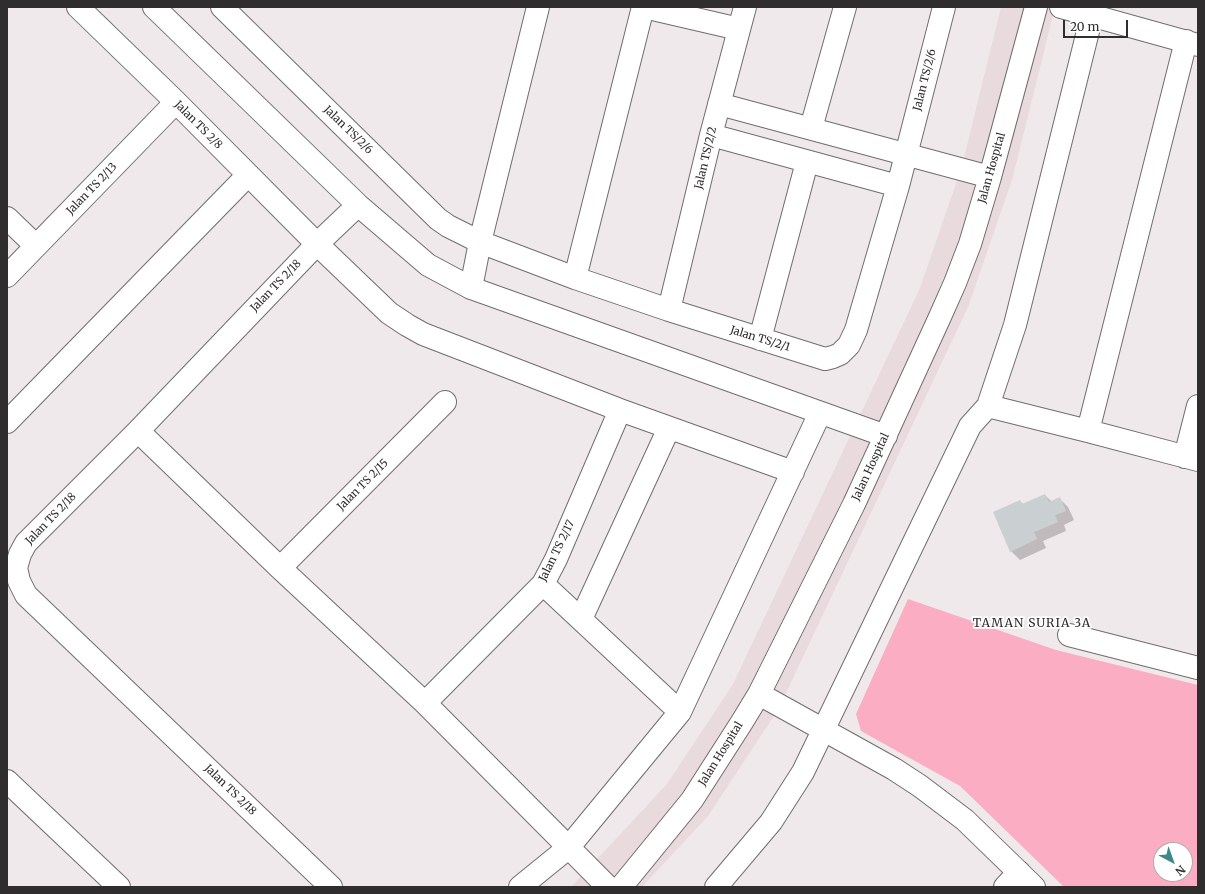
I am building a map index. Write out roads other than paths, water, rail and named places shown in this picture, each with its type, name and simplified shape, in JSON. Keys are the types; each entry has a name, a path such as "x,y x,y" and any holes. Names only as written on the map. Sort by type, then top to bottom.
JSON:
{"street":[{"name":"Jalan TS 2/8","path":"78,7 176,102 389,314 423,334 620,410 793,472"},
{"path":"154,7 358,205 428,265 471,288 886,436"},
{"name":"Jalan TS/2/6","path":"222,7 438,219 480,242"},
{"path":"471,288 480,242 538,7"},
{"path":"575,278 643,7 739,29"},
{"name":"Jalan TS/2/2","path":"670,310 711,135 745,7"},
{"path":"811,128 845,7"},
{"name":"Jalan TS/2/6","path":"906,154 944,7"},
{"name":"Jalan Hospital","path":"621,887 692,800 759,694 854,504 955,283 970,244 990,177 1036,7"},
{"path":"1061,7 1093,11 1192,43 1088,431"},
{"path":"716,887 771,822 803,772 970,426 988,406 1015,325 1093,11"},
{"name":"Jalan TS 2/13","path":"7,276 176,102"},
{"path":"719,104 990,177"},
{"path":"711,135 898,186"},
{"name":"Jalan TS/2/1","path":"480,242 575,278 825,359 840,354 848,346 856,330 906,154"},
{"path":"760,339 807,162"},
{"path":"7,422 248,175"},
{"name":"Jalan TS 2/18","path":"330,887 26,595 19,581 16,568 20,554 26,543 138,431 317,244 358,205"},
{"path":"7,218 36,246"},
{"name":"Jalan TS 2/15","path":"280,568 445,402"},
{"path":"988,406 1192,459 1198,406"},
{"name":"Jalan TS 2/17","path":"426,703 543,584 556,559 620,410"},
{"path":"520,887 568,848 680,712 820,413"},
{"path":"581,619 669,428"},
{"path":"138,431 280,568 426,703 608,887"},
{"path":"543,584 680,712"},
{"path":"1069,635 1198,668"},
{"path":"759,694 824,729 894,769 920,786 965,820 1019,882"},
{"path":"7,780 119,887"}],"district":[{"name":"TAMAN SURIA 3A","path":"1032,624"}]}
